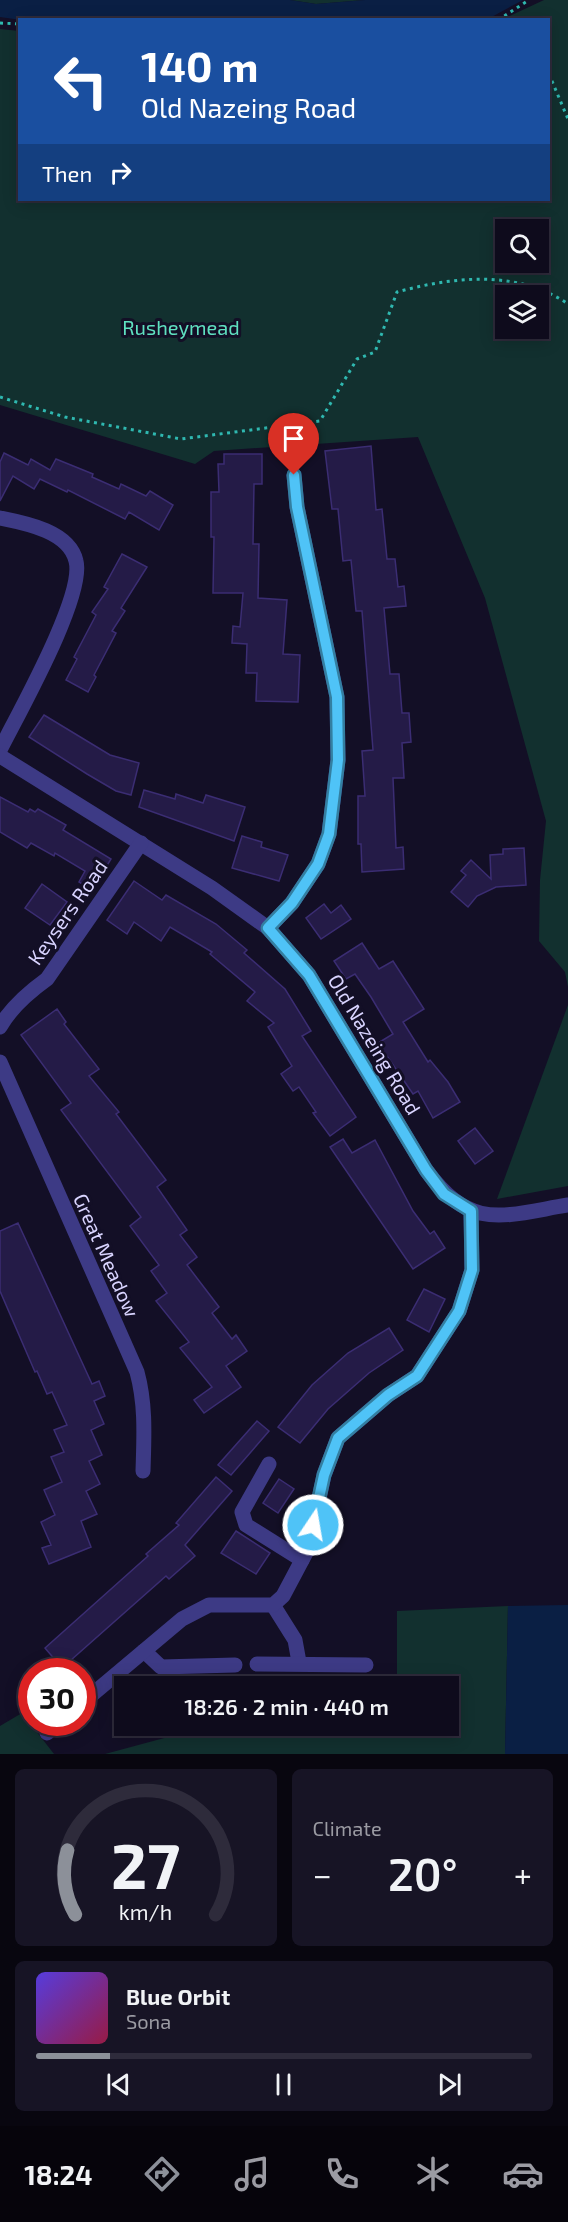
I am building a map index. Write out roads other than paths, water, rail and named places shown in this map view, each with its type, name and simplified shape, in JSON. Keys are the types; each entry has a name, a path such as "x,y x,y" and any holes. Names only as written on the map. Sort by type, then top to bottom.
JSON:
{"street":[{"path":"268,928 292,903 318,864 329,834 338,760 337,697 297,507 294,475"},
{"path":"0,518 43,529 64,542 76,559 77,581 51,649 0,750"},
{"name":"Old Nazeing Road","path":"0,756 213,888 268,928 309,975 426,1170 444,1194 471,1211 489,1216 568,1205"},
{"name":"Keysers Road","path":"0,1027 6,1016 28,993 47,979 141,843"},
{"name":"Great Meadow","path":"0,1062 137,1372 143,1395 145,1422 143,1471"},
{"path":"96,1691 182,1619 209,1605 273,1605 283,1596 309,1547 324,1475 338,1438 388,1395 417,1376 459,1311 472,1270 471,1211"},
{"path":"269,1464 242,1512 246,1525 302,1560"},
{"path":"273,1605 295,1640 299,1662"},
{"path":"144,1651 161,1667 235,1665"},
{"path":"258,1664 299,1662 366,1665"}],"water":[{"path":"0,0 290,0 316,4 365,0 523,0 490,18 18,20 0,17"},
{"path":"568,1605 568,1754 505,1754 508,1606"}],"park label":[{"name":"Rusheymead","path":"181,327"}]}
